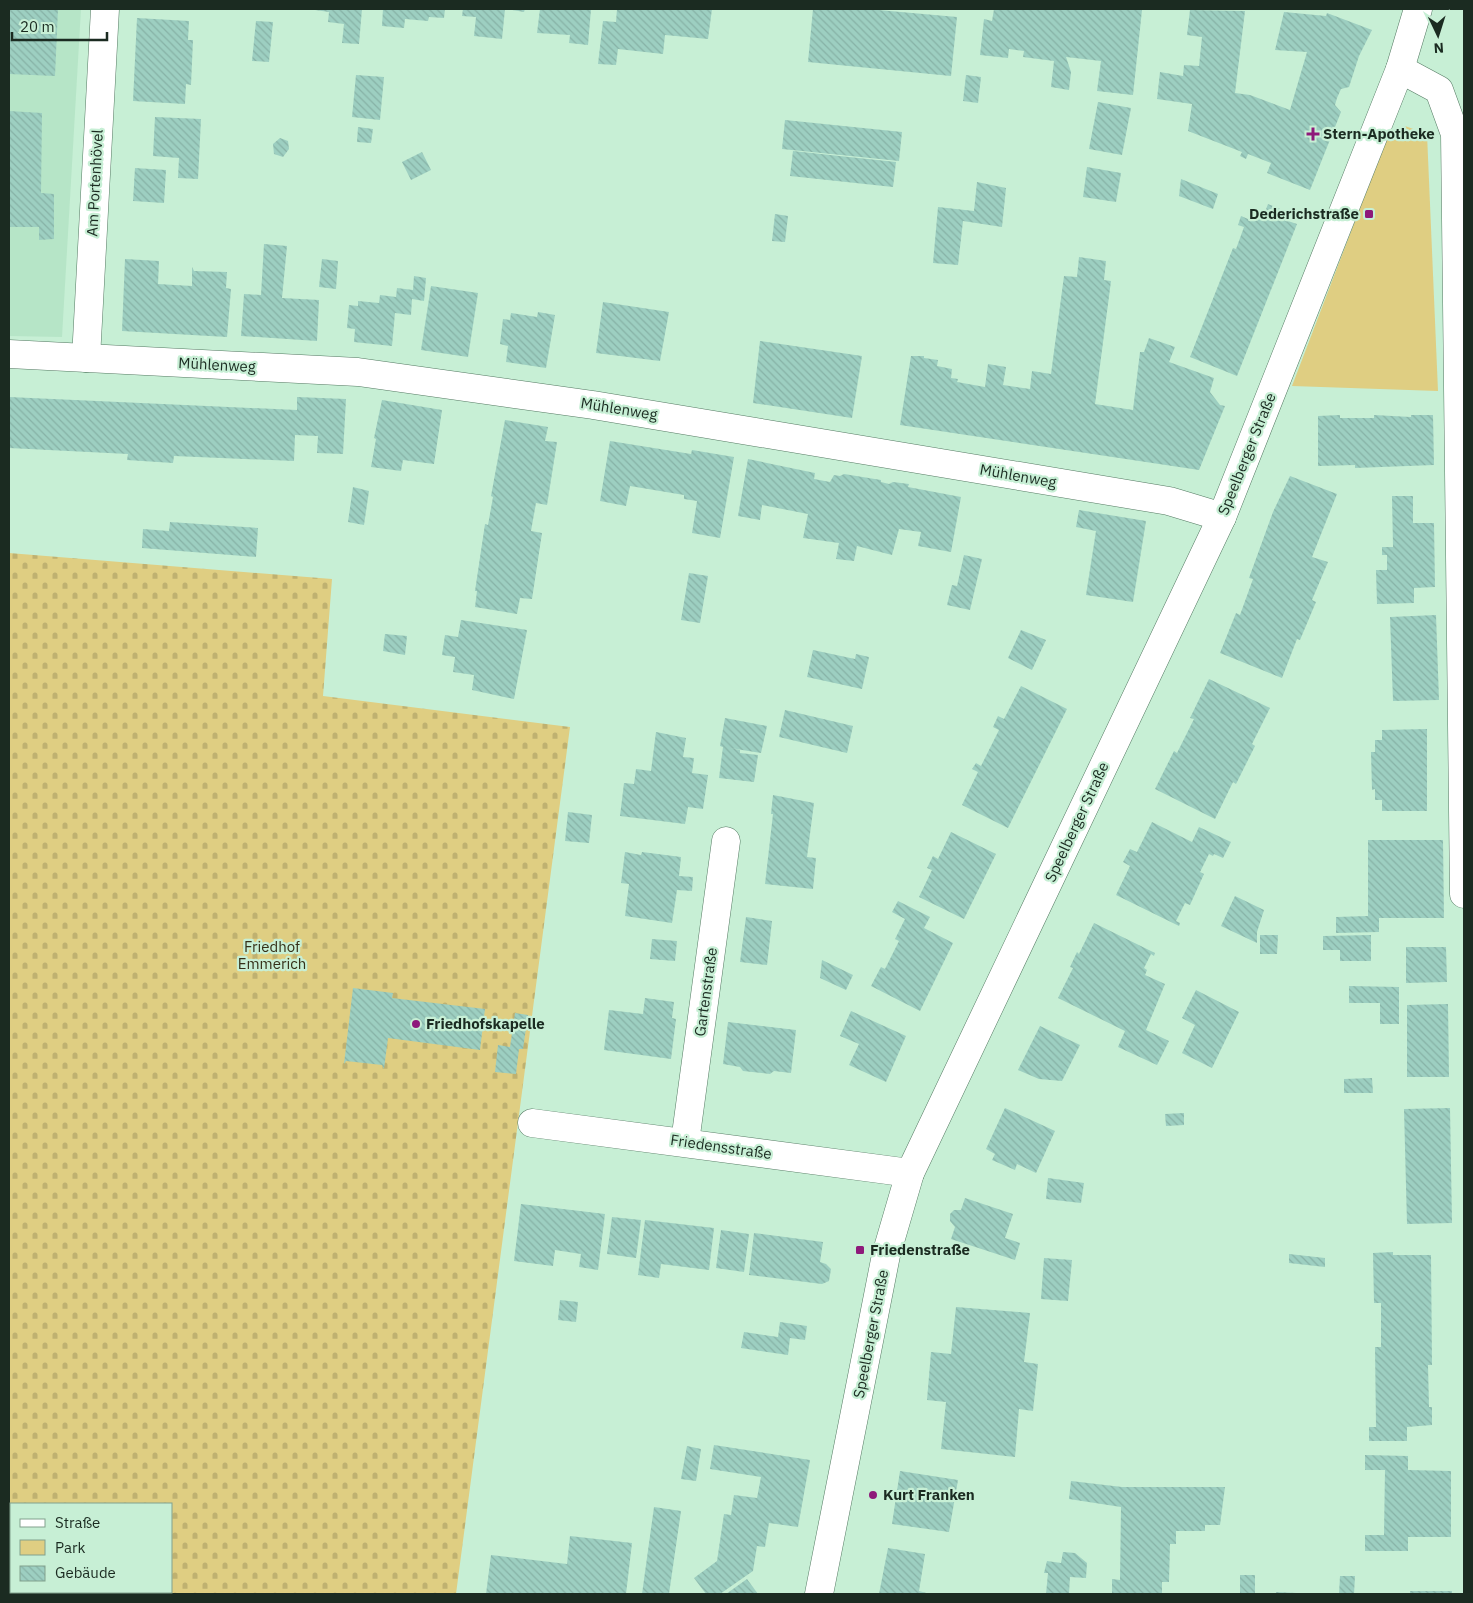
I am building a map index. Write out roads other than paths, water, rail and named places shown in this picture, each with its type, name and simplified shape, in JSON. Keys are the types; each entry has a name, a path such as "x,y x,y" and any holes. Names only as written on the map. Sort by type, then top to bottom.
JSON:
{"street":[{"name":"Am Portenhövel","path":"86,358 104,9"},
{"path":"1418,9 1400,69 1439,90 1455,134 1464,894"},
{"name":"Speelberger Straße","path":"819,1594 886,1255 910,1173 1222,517 1400,69"},
{"name":"Mühlenweg","path":"9,354 358,372 593,405 1169,501 1222,517"},
{"name":"Gartenstraße","path":"686,1142 726,841"},
{"name":"Friedensstraße","path":"532,1123 910,1173"}],"place":[{"name":"Stern-Apotheke","path":"1313,134"},
{"name":"Dederichstraße","path":"1369,214"},
{"name":"Friedhofskapelle","path":"416,1024"},
{"name":"Friedenstraße","path":"860,1250"},
{"name":"Kurt Franken","path":"873,1495"}],"park label":[{"name":"Friedhof Emmerich","path":"272,956"}]}
